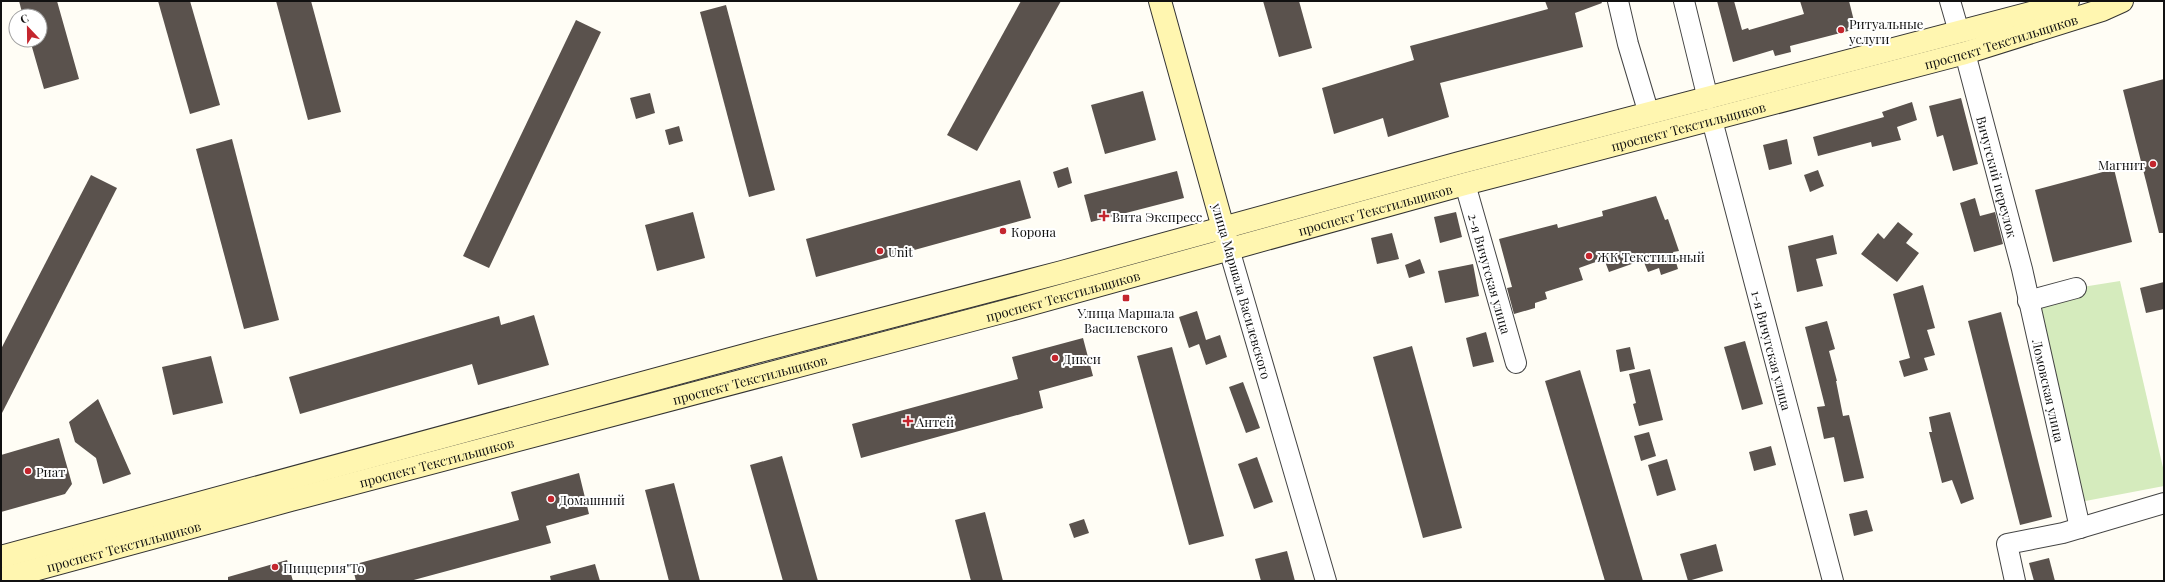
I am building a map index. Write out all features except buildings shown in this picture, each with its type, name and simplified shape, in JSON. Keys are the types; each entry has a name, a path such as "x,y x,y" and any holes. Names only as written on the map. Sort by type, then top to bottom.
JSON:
{"main road":[{"name":"улица Маршала Василевского","path":"1160,1 1229,249"},
{"name":"проспект Текстильщиков","path":"1,557 1459,163 1708,99 2050,8 2068,1"},
{"name":"проспект Текстильщиков","path":"1,579 291,500 1006,311 1465,184 1965,53 2102,10 2122,1"},
{"path":"1708,99 1712,120"}],"street":[{"path":"1618,1 1628,44 1649,114"},
{"path":"1684,1 1708,99"},
{"path":"1950,1 1959,32"},
{"name":"Вичугский переулок","path":"1965,53 2022,269 2028,301"},
{"name":"1-я Вичугская улица","path":"1712,120 1833,581"},
{"name":"2-я Вичугская улица","path":"1465,184 1516,362"},
{"name":"улица Маршала Василевского","path":"1229,249 1326,581"},
{"path":"2028,301 2076,288"},
{"name":"Ломовская улица","path":"2028,301 2080,528"},
{"path":"2015,581 2007,544 2080,528 2163,507"}],"green space":[{"path":"2120,281 2164,472 2164,486 2075,503 2028,301 2076,288"}],"place":[{"name":"Ритуальные услуги","path":"1841,30"},
{"name":"Магнит","path":"2153,164"},
{"name":"Вита Экспресс","path":"1104,216"},
{"name":"Корона","path":"1003,231"},
{"name":"Unit","path":"880,251"},
{"name":"ЖК Текстильный","path":"1589,256"},
{"name":"Улица Маршала Василевского","path":"1126,298"},
{"name":"Дикси","path":"1055,358"},
{"name":"Антей","path":"908,421"},
{"name":"Риат","path":"28,471"},
{"name":"Домашний","path":"551,499"},
{"name":"Пиццерия\"То","path":"275,567"}]}
